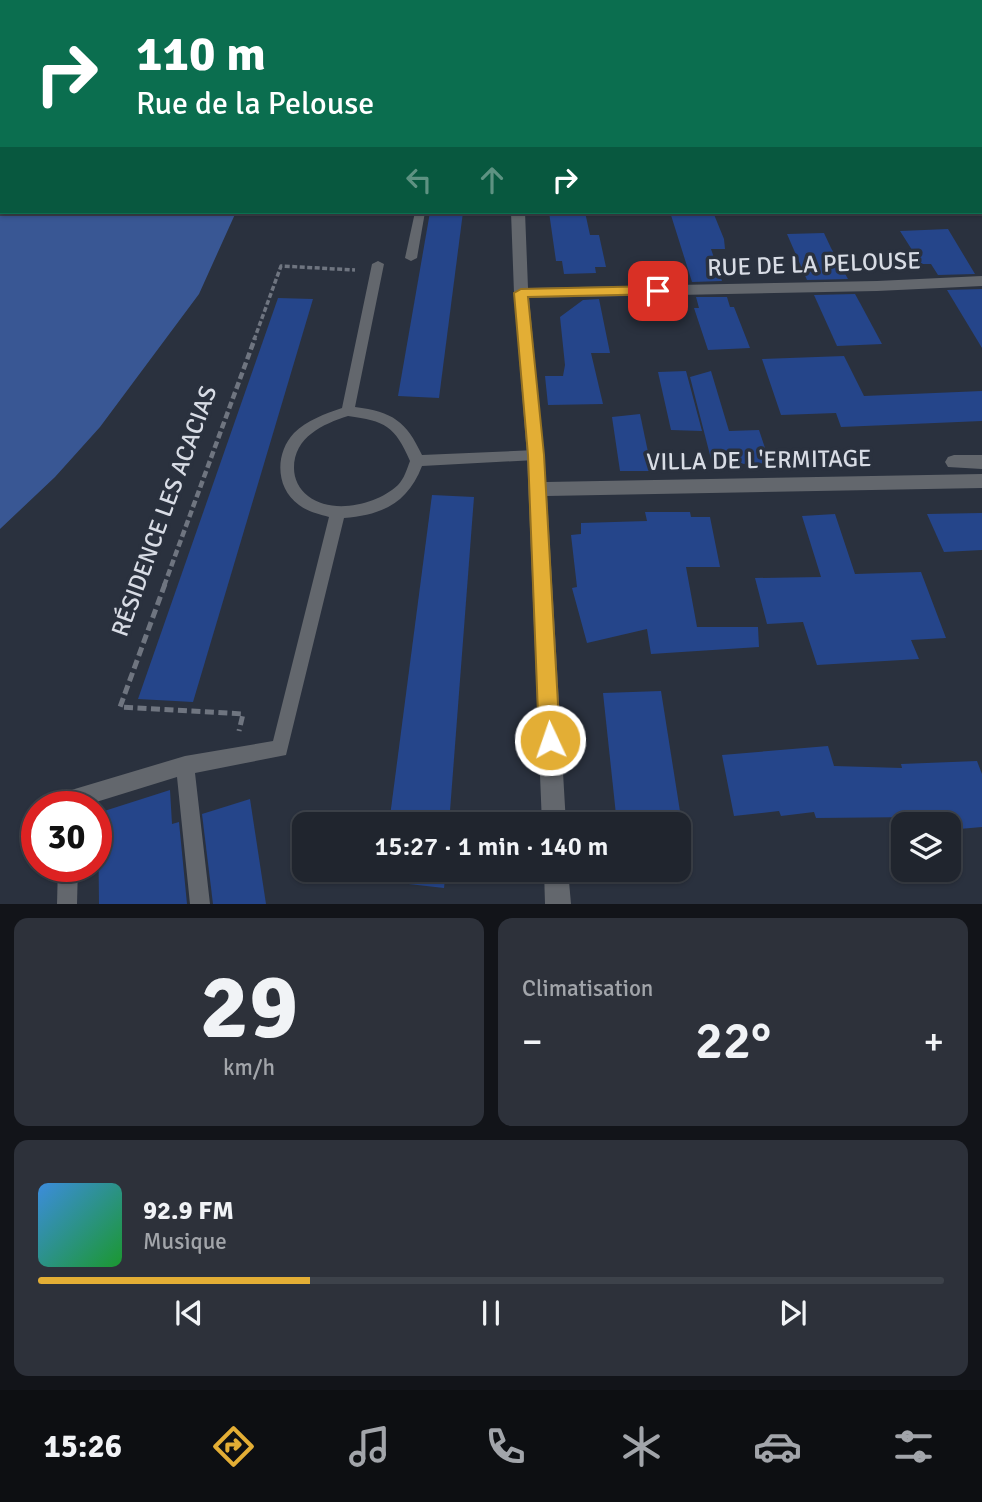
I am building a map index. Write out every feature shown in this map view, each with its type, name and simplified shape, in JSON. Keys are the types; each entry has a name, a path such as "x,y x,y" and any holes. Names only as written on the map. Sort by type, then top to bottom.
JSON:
{"street":[{"path":"518,214 521,293 536,455 553,812"},
{"name":"RUE DE LA PELOUSE","path":"521,293 877,286 982,281"},
{"path":"954,462 982,462"},
{"name":"VILLA DE L'ERMITAGE","path":"536,489 982,481"},
{"path":"557,882 558,904"}],"lane":[{"path":"411,258 420,214"},
{"path":"348,411 377,268"},
{"path":"348,411 384,415 406,434 417,461 403,489 372,508 338,512 305,502 288,483 286,459 298,437 309,428 320,420 348,411"},
{"path":"417,461 536,455"},
{"path":"100,791 185,765 280,749 338,512"},
{"path":"185,765 200,904"},
{"path":"67,904 68,882"}],"path":[{"name":"RÉSIDENCE LES ACACIAS","path":"235,756 243,714 120,707 281,266 377,268"}],"shaded area":[{"path":"0,214 235,214 199,294 100,427 55,477 0,529"}],"building":[{"path":"430,214 463,214 439,398 398,396"},
{"path":"549,214 585,214 590,235 599,235 606,267 595,267 596,273 564,274 562,261 556,261"},
{"path":"671,214 714,214 724,239 725,249 711,249 722,281 692,282"},
{"path":"948,229 975,274 938,275 931,264 921,264 900,231"},
{"path":"824,233 848,279 807,280 787,234"},
{"path":"982,289 982,348 947,290"},
{"path":"855,294 882,344 837,346 814,295"},
{"path":"696,297 727,297 730,307 734,307 750,348 708,350 694,308 699,308"},
{"path":"278,298 313,299 193,702 138,699"},
{"path":"599,299 610,353 591,353 603,404 548,405 545,376 563,376 565,365 560,317 583,300"},
{"path":"844,356 864,396 982,391 982,421 841,427 836,413 781,415 762,359"},
{"path":"686,371 702,431 671,430 658,372"},
{"path":"711,371 729,431 759,430 770,463 739,464 737,458 711,459 690,377"},
{"path":"640,414 652,471 620,471 612,417"},
{"path":"432,495 474,497 450,812 391,812"},
{"path":"645,512 690,512 691,517 710,517 720,567 686,567 697,627 758,627 759,647 651,654 647,629 587,643 572,588 577,587 571,535 581,534 581,523 647,521"},
{"path":"982,513 982,550 944,552 927,514"},
{"path":"835,514 855,574 921,572 946,638 911,640 919,659 817,665 803,622 767,624 755,578 821,577 802,516"},
{"path":"661,691 680,812 616,812 603,693"},
{"path":"828,746 834,766 902,768 901,764 977,761 982,774 982,827 961,829 961,812 891,812 891,817 816,818 814,812 781,816 779,811 734,816 722,755"},
{"path":"170,790 172,824 179,822 187,904 99,904 99,882 112,882 112,809"},
{"path":"250,799 266,904 213,904 202,814"},
{"path":"391,882 445,882 444,888"}],"route":[{"path":"550,740 536,455 521,293 658,291"}]}
